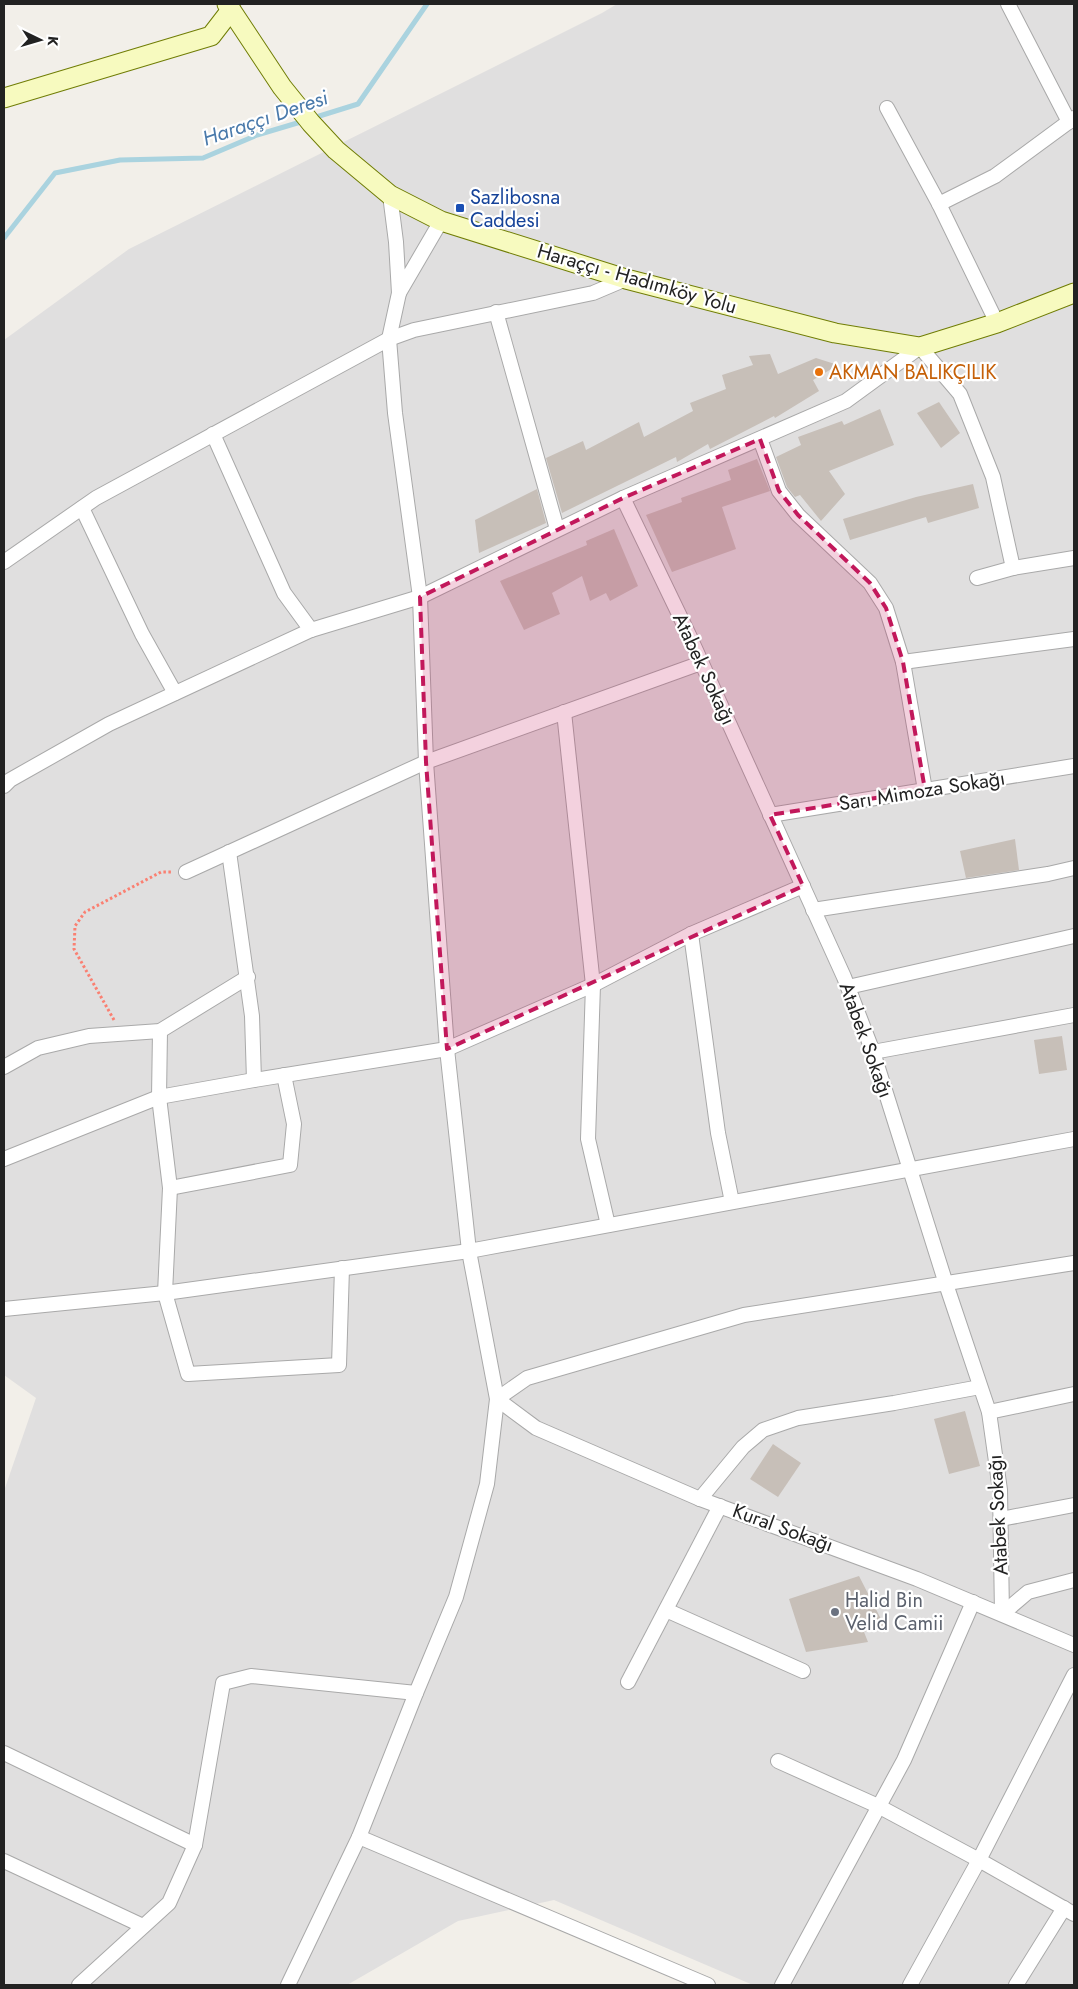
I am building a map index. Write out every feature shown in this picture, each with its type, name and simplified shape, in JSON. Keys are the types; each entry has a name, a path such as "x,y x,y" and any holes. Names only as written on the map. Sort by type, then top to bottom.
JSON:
{"main road":[{"name":"Haraççı - Hadımköy Yolu","path":"232,6 282,87 310,123 336,150 390,195 442,221 626,279 835,334 920,347 997,323 1074,294"},
{"path":"4,98 211,36 232,6"}],"street":[{"path":"939,204 995,176 1072,120 1008,4"},
{"path":"887,108 939,204 997,323"},
{"path":"288,1985 359,1837 456,1597 487,1484 497,1399 469,1251 447,1049 426,762 420,597 395,413 389,339 399,293 396,242 390,195"},
{"path":"399,293 442,221"},
{"path":"4,562 82,508 213,434 389,339 414,330 592,293 626,279"},
{"path":"496,312 557,529"},
{"path":"4,786 10,780 109,724 311,630 420,597 623,498 846,402 920,347 960,394 993,477 1013,568"},
{"path":"213,434 284,593 311,630"},
{"path":"760,439 779,491 798,515 870,583 886,608 903,662 925,790"},
{"name":"Atabek Sokağı","path":"623,498 701,662 814,910 848,987 873,1052 946,1284 989,1412 1000,1490 1002,1614"},
{"path":"82,508 142,634 175,693"},
{"path":"977,578 1013,568 1074,558"},
{"path":"903,662 1074,639"},
{"path":"186,872 426,762 701,662"},
{"path":"564,712 593,985 588,1139 608,1225"},
{"name":"Sarı Mimoza Sokağı","path":"770,815 1074,766"},
{"path":"229,852 248,977 252,1016 254,1080"},
{"path":"814,910 1048,874 1074,868"},
{"path":"4,1159 159,1097 447,1049 593,985 691,934 803,886"},
{"path":"691,934 718,1133 732,1202"},
{"path":"848,987 1074,936"},
{"path":"4,1067 38,1048 89,1036 160,1031 248,977"},
{"path":"873,1052 1074,1015"},
{"path":"160,1031 159,1097 170,1188 165,1293 188,1374 339,1365 342,1268"},
{"path":"170,1188 290,1166 294,1124 284,1075"},
{"path":"4,1309 165,1293 469,1251 1074,1139"},
{"path":"497,1399 527,1378 744,1315 1074,1263"},
{"path":"700,1499 743,1447 763,1430 798,1418 980,1387"},
{"path":"989,1412 1074,1394"},
{"name":"Kural Sokağı","path":"497,1399 536,1428 700,1499 858,1556 1074,1645"},
{"path":"1001,1519 1074,1505"},
{"path":"628,1682 720,1506"},
{"path":"1002,1614 1028,1592 1074,1580"},
{"path":"782,1985 904,1760 973,1602"},
{"path":"666,1610 803,1671"},
{"path":"910,1985 979,1860 1074,1675"},
{"path":"84,1984 169,1903 195,1845 223,1683 251,1676 416,1693"},
{"path":"4,1754 195,1845"},
{"path":"778,1761 878,1806 1069,1911 1016,1985"},
{"path":"359,1837 708,1985"},
{"path":"4,1861 143,1926"}],"path":[{"path":"122,1034 74,949 75,926 85,912 161,872 186,872"}],"highlighted area":[{"path":"760,439 779,491 798,515 870,583 886,608 903,662 925,790 770,815 803,886 447,1049 426,762 420,597 623,498"}],"shaded area":[{"path":"617,4 1074,4 1074,1985 753,1985 554,1900 458,1921 347,1985 4,1985 4,1491 36,1398 4,1375 4,340 129,249"}],"building":[{"path":"770,354 778,374 816,358 838,365 813,380 819,391 775,418 774,416 710,449 708,444 677,462 676,457 562,513 546,458 583,441 586,450 639,422 644,437 693,411 690,403 726,389 722,375 753,365 749,356"},
{"path":"939,402 960,433 941,448 917,413"},
{"path":"880,409 894,445 829,471 845,494 821,521 800,495 795,497 787,487 776,457 801,445 798,437 842,421 844,425"},
{"path":"757,459 770,491 722,507 736,549 672,572 646,515 682,502 681,498 731,480 728,470"},
{"path":"973,484 979,508 928,523 926,517 850,540 843,519 916,497"},
{"path":"537,489 546,523 479,553 475,520"},
{"path":"614,529 638,586 610,601 606,593 590,601 582,576 552,593 560,614 524,630 500,581 587,545 586,541"},
{"path":"1015,839 1019,870 966,878 960,851"},
{"path":"1062,1036 1067,1070 1039,1074 1034,1040"},
{"path":"965,1411 980,1466 949,1474 934,1419"},
{"path":"773,1444 801,1463 778,1497 750,1479"},
{"name":"Halid Bin Velid Camii","path":"859,1576 884,1625 864,1632 868,1642 806,1652 789,1599"}],"waterway":[{"name":"Haraççı Deresi","path":"313,118 358,104 427,4"},
{"name":"Haraççı Deresi","path":"4,238 55,173 120,160 203,158 257,135 304,121"}],"place":[{"name":"Sazlibosna Caddesi","path":"460,208"},
{"name":"AKMAN BALIKÇILIK","path":"819,372"},
{"name":"Halid Bin Velid Camii","path":"835,1612"}]}
